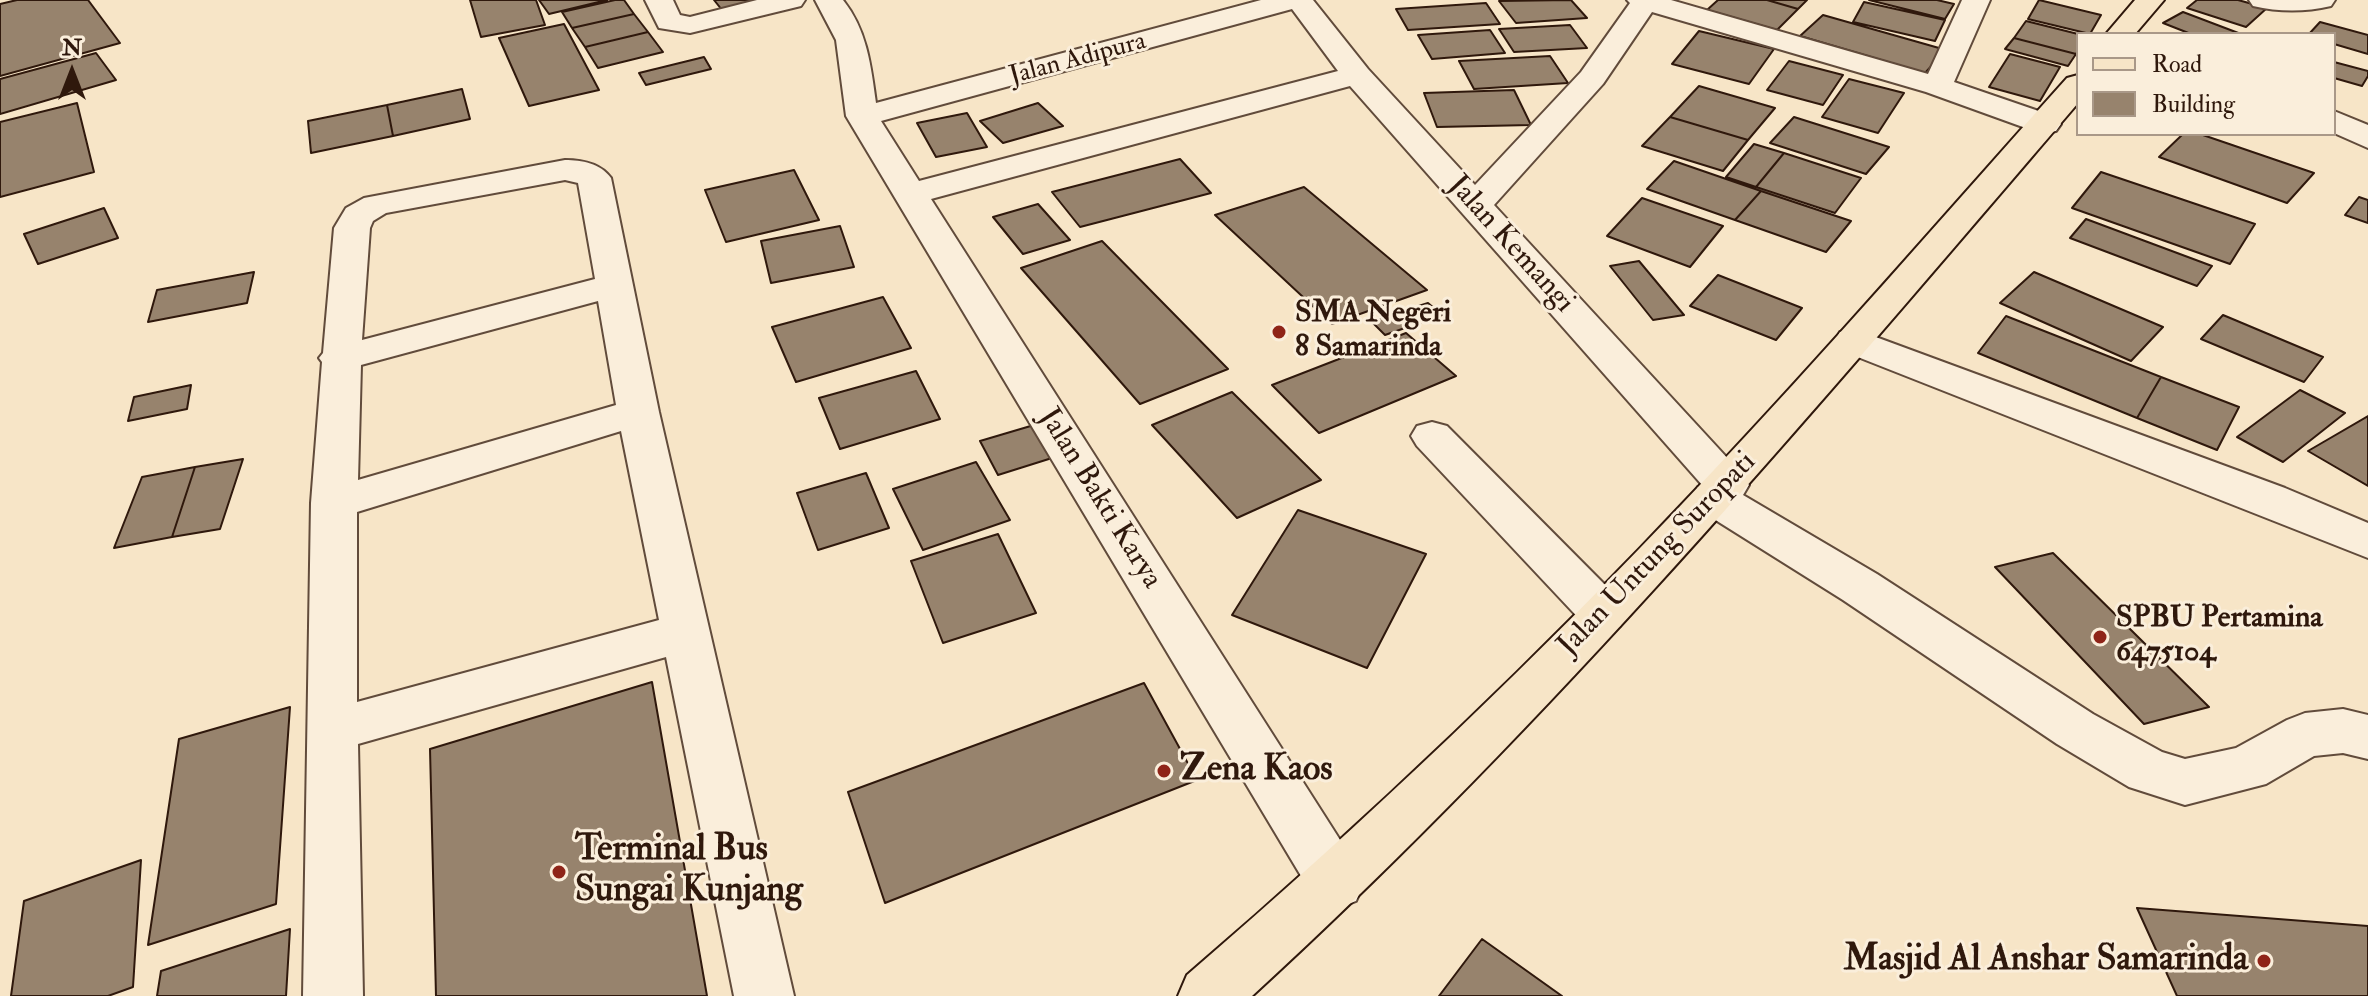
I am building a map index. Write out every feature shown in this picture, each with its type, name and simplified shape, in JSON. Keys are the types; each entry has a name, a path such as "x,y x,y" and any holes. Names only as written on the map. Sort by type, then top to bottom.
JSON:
{"main road":[{"path":"2122,32 2150,0"},
{"name":"Jalan Untung Suropati","path":"1208,996 1336,883 1721,492 2076,86"}],"street":[{"path":"659,0 669,22 690,25 791,0"},
{"path":"829,0 840,12 854,52 862,116"},
{"name":"Jalan Adipura","path":"862,116 1296,0"},
{"name":"Jalan Kemangi","path":"1296,0 1357,75 1721,492 2075,729 2148,771 2185,782 2247,768 2305,735 2343,731 2368,737"},
{"path":"1937,86 1976,0"},
{"path":"2263,0 2304,3 2321,0"},
{"path":"1474,206 1592,78 1644,1 1937,86 2045,124"},
{"path":"911,194 1357,75"},
{"name":"Jalan Bakti Karya","path":"862,116 1336,883"},
{"path":"2336,121 2368,138"},
{"path":"333,996 333,503 339,358 352,228 358,215 376,205 565,170 587,173 594,178 638,412 764,996"},
{"path":"339,358 616,285"},
{"path":"1854,341 2269,499 2368,541"},
{"path":"333,503 638,412"},
{"path":"1432,436 1603,613"},
{"path":"331,730 686,632"}],"building":[{"path":"17,0 88,0 120,43 0,76 0,4"},
{"path":"470,0 536,0 545,25 481,37"},
{"path":"539,0 607,0 549,14"},
{"path":"624,0 634,14 572,28 562,12"},
{"path":"714,0 763,0 722,10"},
{"path":"1571,0 1587,18 1516,23 1499,1"},
{"path":"1718,0 1767,0 1798,9 1777,30 1707,10"},
{"path":"1767,0 1807,0 1798,9"},
{"path":"1869,0 1937,0 1954,4 1945,19"},
{"path":"2039,0 2101,15 2091,32 2028,19"},
{"path":"2197,0 2238,0 2267,8 2246,27 2187,8"},
{"path":"1864,2 1945,20 1935,41 1853,22"},
{"path":"1486,3 1500,24 1408,30 1396,9"},
{"path":"2183,12 2236,32 2186,32 2163,23"},
{"path":"634,14 648,32 585,47 572,28"},
{"path":"1823,15 1946,50 1925,73 1800,36"},
{"path":"2026,21 2076,34 2076,54 2014,38"},
{"path":"2320,22 2368,35 2368,54 2336,45 2336,32 2311,32"},
{"path":"564,24 599,90 529,106 499,38"},
{"path":"1570,25 1587,48 1514,52 1499,29"},
{"path":"1490,30 1505,53 1432,59 1418,35"},
{"path":"1699,31 1774,49 1749,84 1672,64"},
{"path":"648,32 663,52 598,68 585,47"},
{"path":"2014,38 2076,54 2068,66 2005,49"},
{"path":"96,53 116,80 0,114 0,79"},
{"path":"2010,54 2060,67 2040,101 1989,87"},
{"path":"1550,56 1568,83 1474,89 1459,61"},
{"path":"704,57 711,69 646,85 639,73"},
{"path":"1789,61 1843,75 1823,105 1767,90"},
{"path":"2336,63 2368,71 2362,86 2336,79"},
{"path":"1849,79 1904,93 1878,133 1822,117"},
{"path":"1699,86 1775,108 1748,140 1670,117"},
{"path":"462,89 470,119 393,136 387,105"},
{"path":"1514,90 1531,125 1437,127 1424,93"},
{"path":"77,103 94,172 0,197 0,122"},
{"path":"1038,103 1063,126 1003,143 980,121"},
{"path":"387,105 393,136 311,153 308,121"},
{"path":"967,113 987,147 936,157 917,123"},
{"path":"1670,117 1748,140 1723,171 1642,146"},
{"path":"1794,117 1889,147 1866,174 1770,143"},
{"path":"2181,136 2206,136 2314,173 2287,203 2159,157"},
{"path":"1754,144 1784,153 1756,187 1726,177"},
{"path":"1784,153 1861,178 1835,213 1756,187"},
{"path":"1180,159 1211,193 1080,227 1052,192"},
{"path":"1674,161 1761,191 1735,220 1647,189"},
{"path":"794,170 819,220 726,242 705,190"},
{"path":"2101,172 2255,224 2230,264 2072,208"},
{"path":"1304,187 1427,290 1332,324 1215,215"},
{"path":"1761,191 1851,221 1826,252 1735,220"},
{"path":"2359,197 2368,200 2368,223 2345,215"},
{"path":"1642,198 1723,226 1690,267 1607,236"},
{"path":"1038,204 1070,240 1023,254 993,217"},
{"path":"104,208 118,238 38,264 24,234"},
{"path":"2086,219 2212,266 2197,286 2070,238"},
{"path":"840,226 854,267 771,283 761,241"},
{"path":"1102,241 1228,369 1140,404 1021,268"},
{"path":"1639,261 1684,315 1653,320 1610,266"},
{"path":"254,272 247,303 148,322 157,290"},
{"path":"2034,272 2163,327 2131,361 2000,303"},
{"path":"1718,275 1802,308 1776,340 1690,306"},
{"path":"883,297 911,348 796,382 772,327"},
{"path":"1428,303 1442,315 1385,335 1371,321"},
{"path":"2223,315 2323,357 2304,382 2201,339"},
{"path":"2006,316 2161,377 2137,418 1978,353"},
{"path":"1406,333 1456,376 1319,433 1272,385"},
{"path":"916,371 940,419 840,449 819,398"},
{"path":"2161,377 2239,407 2217,450 2137,418"},
{"path":"191,385 187,409 128,421 134,397"},
{"path":"2300,390 2345,413 2283,462 2237,437"},
{"path":"1232,392 1321,480 1237,518 1152,425"},
{"path":"2368,416 2368,486 2308,451"},
{"path":"1034,425 1052,458 998,475 980,441"},
{"path":"243,459 220,529 172,537 195,467"},
{"path":"976,462 1010,520 923,550 893,489"},
{"path":"195,467 172,537 114,548 142,477"},
{"path":"866,473 889,528 818,550 797,493"},
{"path":"1298,510 1426,554 1367,668 1232,615"},
{"path":"998,534 1036,613 943,643 911,561"},
{"name":"SPBU Pertamina 6475104","path":"2053,553 2209,707 2144,724 1995,567"},
{"name":"Terminal Bus Sungai Kunjang","path":"652,682 707,996 436,996 430,749"},
{"path":"1144,683 1197,780 885,903 848,792"},
{"path":"290,707 276,904 148,945 179,739"},
{"path":"141,860 133,987 108,996 11,996 24,901"},
{"name":"Masjid Al Anshar Samarinda","path":"2137,908 2368,926 2368,996 2177,996"},
{"path":"290,929 286,996 157,996 161,971"},
{"path":"1482,939 1562,996 1439,996"}],"place":[{"name":"SMA Negeri 8 Samarinda","path":"1279,332"},
{"name":"SPBU Pertamina 6475104","path":"2100,637"},
{"name":"Zena Kaos","path":"1164,771"},
{"name":"Terminal Bus Sungai Kunjang","path":"559,872"},
{"name":"Masjid Al Anshar Samarinda","path":"2264,961"}]}
